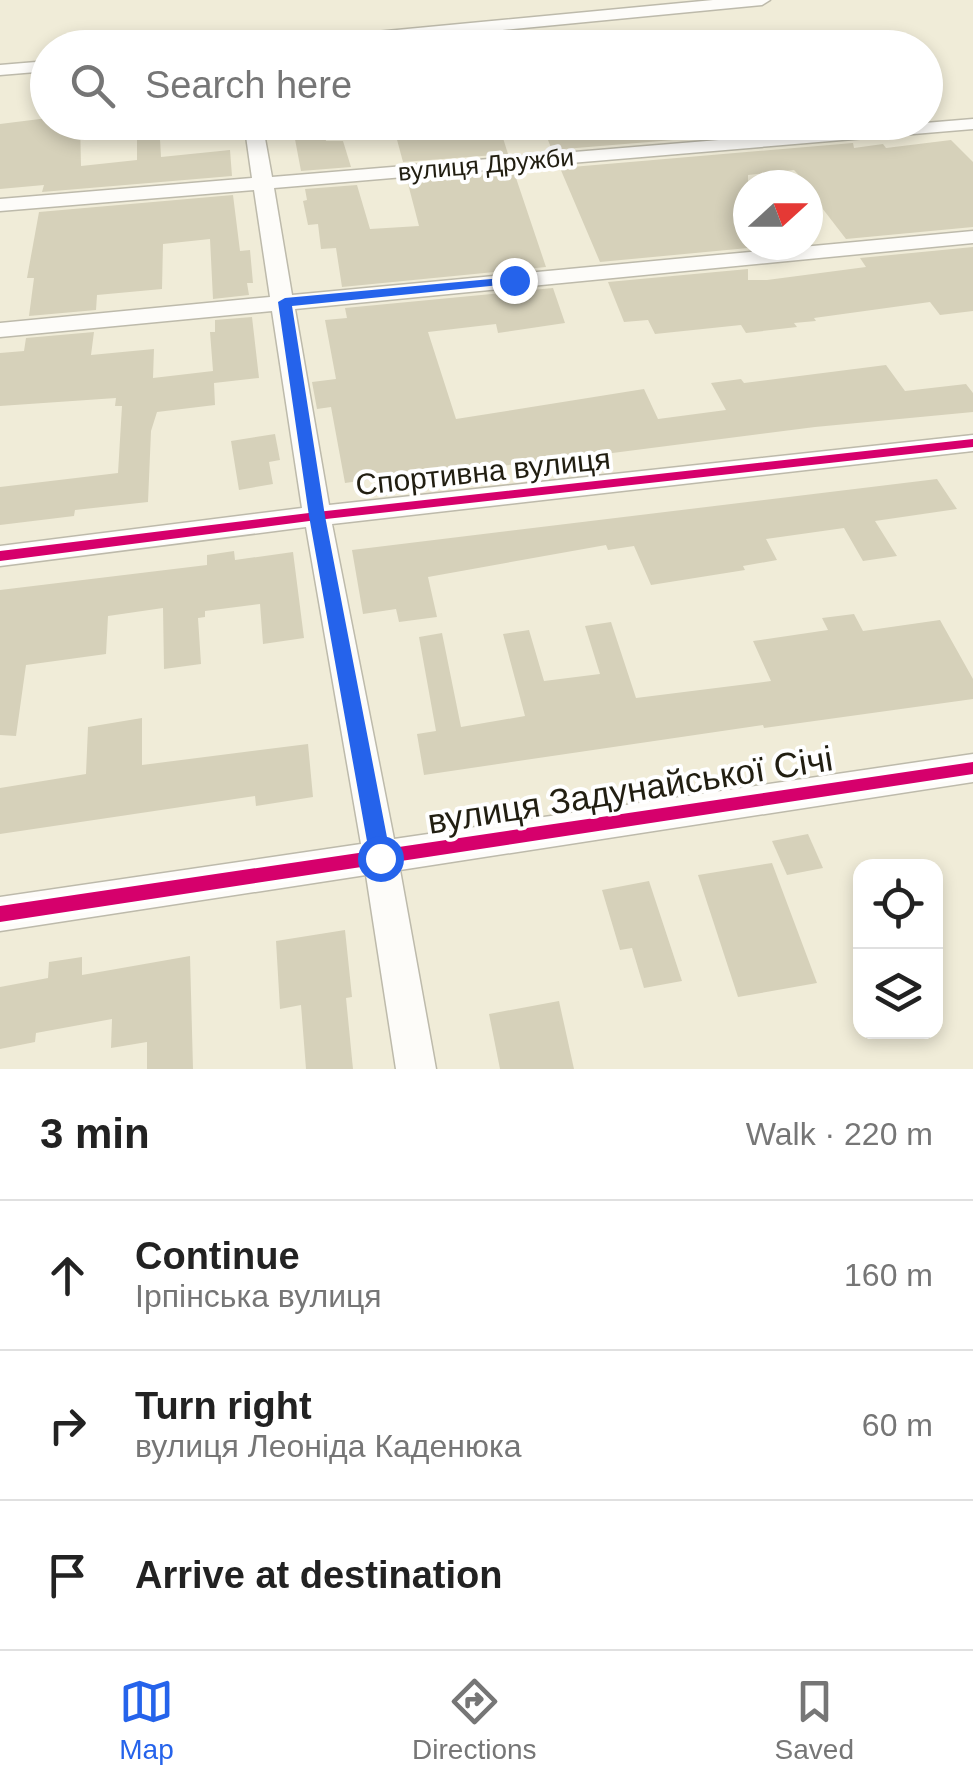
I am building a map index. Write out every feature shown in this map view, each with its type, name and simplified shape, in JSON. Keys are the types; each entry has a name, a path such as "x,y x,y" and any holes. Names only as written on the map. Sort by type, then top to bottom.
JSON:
{"street":[{"path":"459,30 762,0"},
{"path":"480,4 492,27"},
{"path":"0,70 30,68"},
{"name":"вулиця Дружби","path":"943,127 973,124"},
{"path":"258,140 317,516 416,1069"},
{"name":"вулиця Дружби","path":"0,205 781,140"},
{"path":"0,330 973,237"},
{"name":"Спортивна вулиця","path":"0,556 317,516 973,443"},
{"name":"вулиця Задунайської Січі","path":"0,914 973,768"}],"building":[{"path":"30,120 30,140 80,140 81,166 137,160 137,140 160,140 161,157 230,150 232,176 42,192 44,185 0,189 0,124"},
{"path":"295,140 343,141 351,167 301,171"},
{"path":"397,140 504,140 508,154 403,162"},
{"path":"548,140 672,140 552,150"},
{"path":"951,140 973,162 973,227 846,239 823,209 823,170 733,170 733,249 600,262 560,168 853,143 854,148 883,144 886,148"},
{"path":"514,172 546,267 342,287 336,248 321,249 318,224 308,225 303,201 307,200 305,189 357,185 370,229 419,226 407,180"},
{"path":"233,195 240,251 250,250 253,283 247,283 249,295 213,299 210,239 163,244 162,289 97,295 96,310 29,316 34,278 27,278 39,212"},
{"path":"973,247 973,311 940,315 930,302 814,318 816,321 794,323 797,327 746,333 741,325 655,334 648,320 624,322 608,282 748,269 748,280 767,280 866,267 860,258"},
{"path":"553,288 565,323 498,333 496,324 428,332 456,419 644,389 658,419 726,410 711,383 741,379 744,383 886,365 905,391 966,384 973,393 973,412 815,427 558,460 499,466 497,462 345,483 331,407 317,409 312,382 336,379 325,320 347,318 345,308"},
{"path":"252,317 259,378 214,383 215,405 157,412 151,431 148,502 75,510 74,516 0,525 0,487 118,473 122,406 115,406 116,398 0,406 0,353 24,351 26,338 94,332 91,355 154,349 153,378 213,371 210,332 215,332 215,320"},
{"path":"275,434 280,460 269,462 273,484 239,490 231,441"},
{"path":"937,479 957,509 875,521 897,556 863,561 844,528 766,539 777,560 743,566 745,570 651,585 634,546 608,550 606,545 428,577 437,617 399,622 396,609 363,614 352,550"},
{"path":"234,551 235,560 293,552 304,638 263,644 260,604 205,611 205,617 198,618 201,664 164,669 163,608 108,616 106,654 26,665 16,736 0,735 0,590 207,565 207,555"},
{"path":"854,614 863,631 940,620 973,679 973,699 764,728 763,725 424,775 417,734 436,731 419,637 442,633 461,727 525,716 503,634 529,630 544,681 600,674 585,626 611,622 636,698 771,681 753,641 828,630 822,618"},
{"path":"142,718 142,765 308,744 313,797 256,806 255,796 0,834 0,788 86,774 88,727"},
{"path":"808,834 823,868 787,875 772,841"},
{"path":"772,863 817,983 738,997 698,875"},
{"path":"649,881 682,981 644,988 632,948 620,950 602,890"},
{"path":"345,930 352,997 346,998 353,1069 306,1069 301,1005 280,1009 276,941"},
{"path":"190,956 193,1069 147,1069 147,1042 111,1048 112,1019 36,1033 35,1042 0,1049 0,987 48,978 49,962 82,957 82,975"},
{"path":"559,1001 574,1069 500,1069 489,1014"}],"cycle path":[{"path":"0,556 317,516 973,443"},
{"path":"0,914 973,768"}],"route":[{"path":"380,858 346,656 317,516 285,302 514,280"}]}
